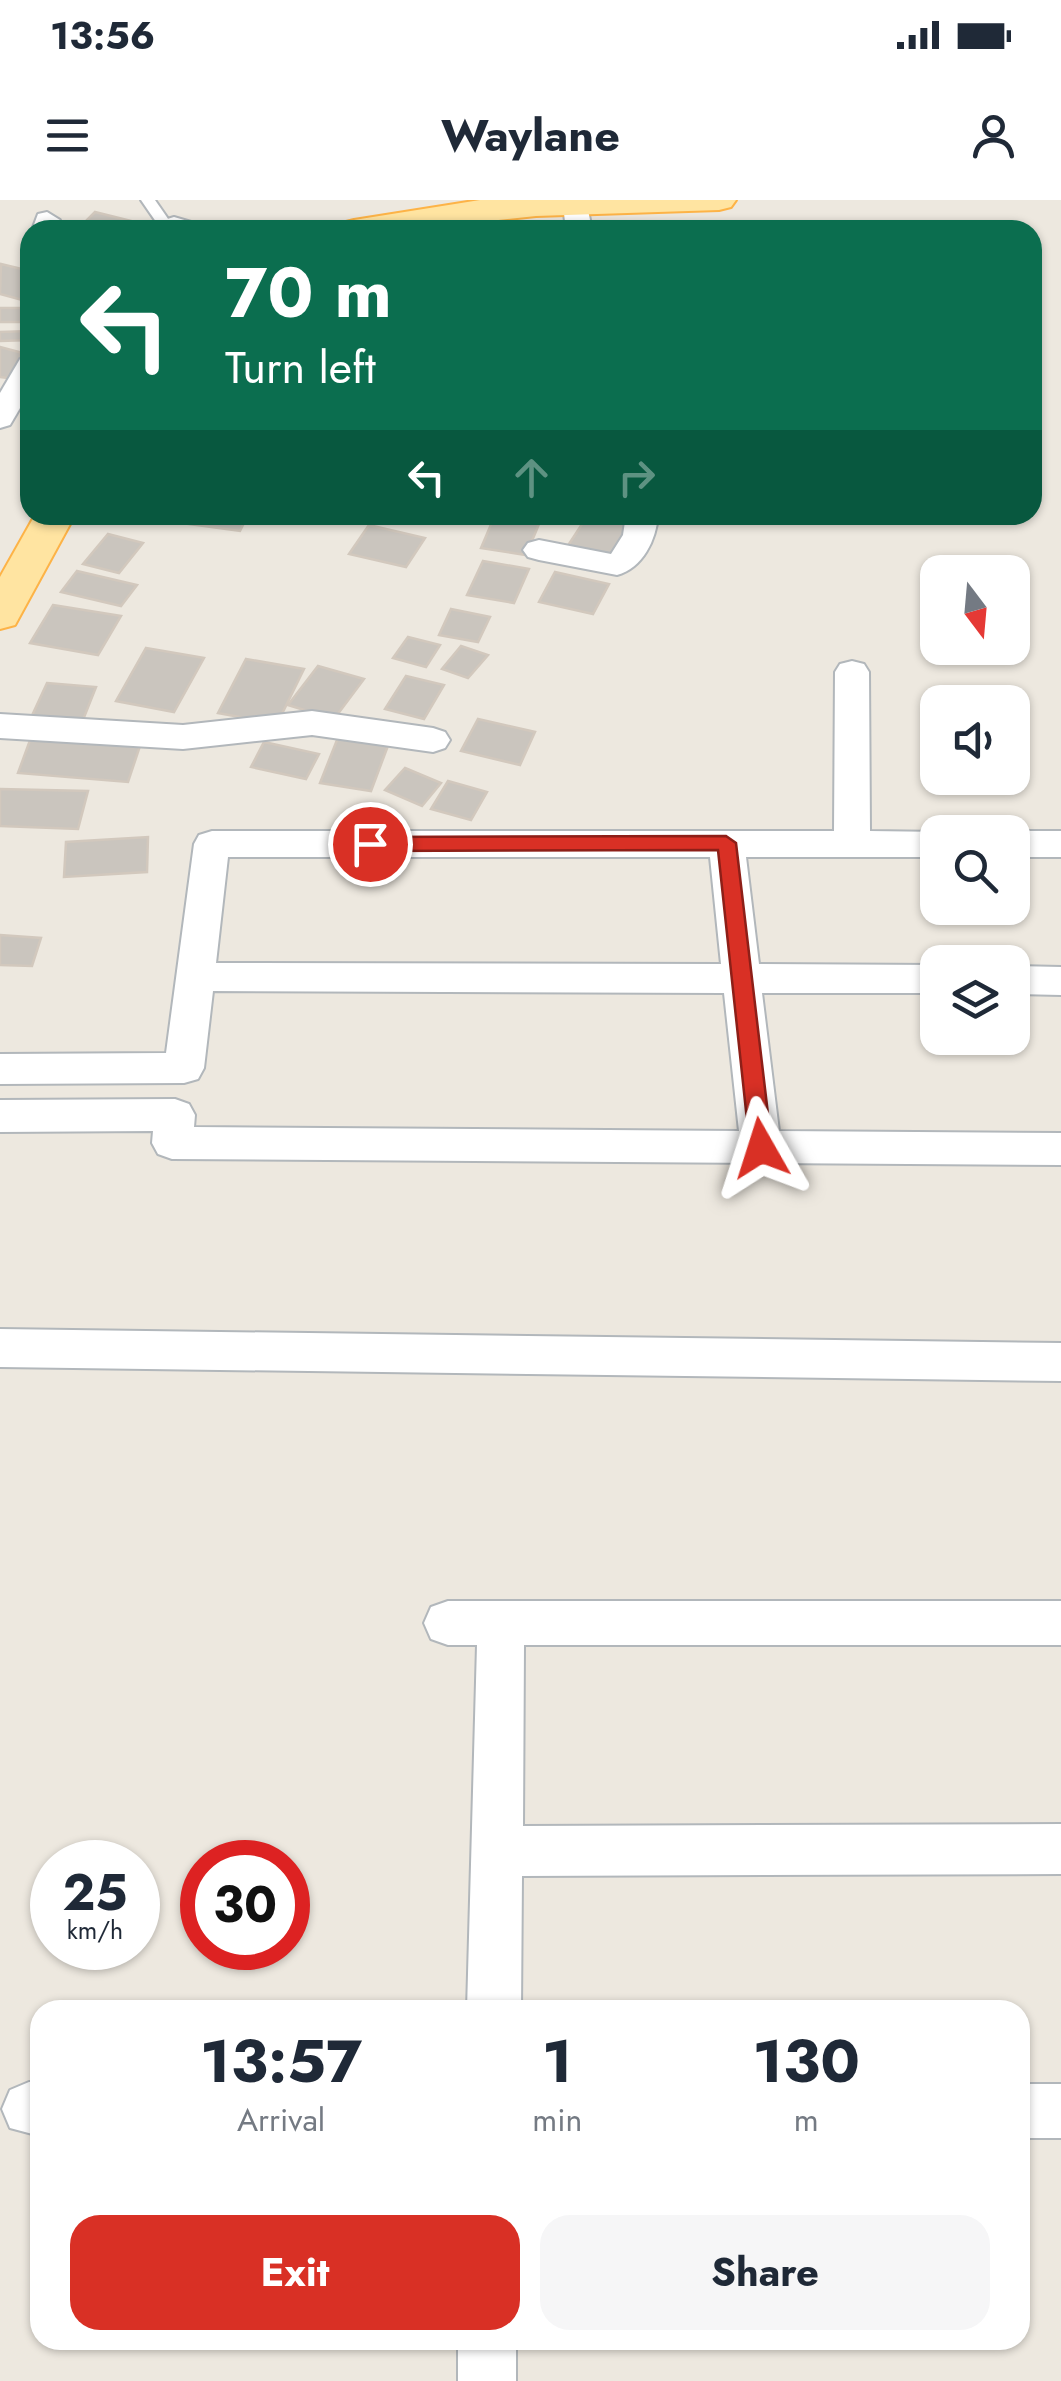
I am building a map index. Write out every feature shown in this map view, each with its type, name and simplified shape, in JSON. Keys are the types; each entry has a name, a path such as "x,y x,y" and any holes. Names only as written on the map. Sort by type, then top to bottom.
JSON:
{"main road":[{"path":"500,220 578,218 720,200"},
{"path":"0,615 49,525"}],"street":[{"path":"7,432 20,395"},
{"path":"539,550 618,565 637,539 640,525"},
{"path":"852,672 852,844"},
{"path":"0,726 183,737 312,722 434,740"},
{"path":"726,843 761,1148"},
{"path":"920,844 212,844 172,1143 1061,1149"},
{"path":"1030,844 1061,844"},
{"path":"195,976 920,979"},
{"path":"1030,980 1061,981"},
{"path":"0,1069 184,1068"},
{"path":"0,1116 175,1115"},
{"path":"0,1348 1061,1362"},
{"path":"448,1623 1061,1622"},
{"path":"494,2000 501,1623"},
{"path":"497,1851 1061,1849"},
{"path":"1030,2111 1061,2111"},
{"path":"486,2381 488,2350"}],"lane":[{"path":"148,200 167,220"}],"building":[{"path":"95,212 127,220 87,220"},
{"path":"1,264 20,269 20,299 0,294"},
{"path":"0,308 20,308 20,322 0,322"},
{"path":"20,331 20,340 0,341 0,332"},
{"path":"0,347 20,352 20,365 7,378 0,377"},
{"path":"196,525 243,525 240,531"},
{"path":"369,525 425,538 406,567 349,554"},
{"path":"491,525 539,525 526,555 481,548"},
{"path":"581,525 634,525 613,559 567,547"},
{"path":"108,534 143,543 119,573 83,564"},
{"path":"483,561 529,569 514,603 467,595"},
{"path":"77,571 137,585 121,606 61,592"},
{"path":"555,572 609,584 593,614 539,602"},
{"path":"53,605 121,616 98,655 30,643"},
{"path":"451,609 490,617 478,642 439,635"},
{"path":"408,637 440,645 426,667 393,658"},
{"path":"461,646 488,655 468,678 442,669"},
{"path":"146,648 204,658 174,712 116,701"},
{"path":"246,659 304,669 277,724 218,713"},
{"path":"318,666 364,679 334,719 288,705"},
{"path":"406,676 444,685 424,719 385,709"},
{"path":"47,683 96,687 81,725 30,720"},
{"path":"478,719 535,732 520,765 461,751"},
{"path":"33,732 142,740 128,782 18,773"},
{"path":"339,735 389,743 371,791 320,783"},
{"path":"264,742 319,754 306,779 251,767"},
{"path":"405,768 441,783 422,806 385,790"},
{"path":"448,781 487,792 471,820 431,809"},
{"path":"0,789 88,791 78,829 0,826"},
{"path":"148,837 147,872 64,877 66,842"},
{"path":"0,935 41,938 32,966 0,965"}],"route":[{"path":"370,844 726,843 761,1148"}]}
